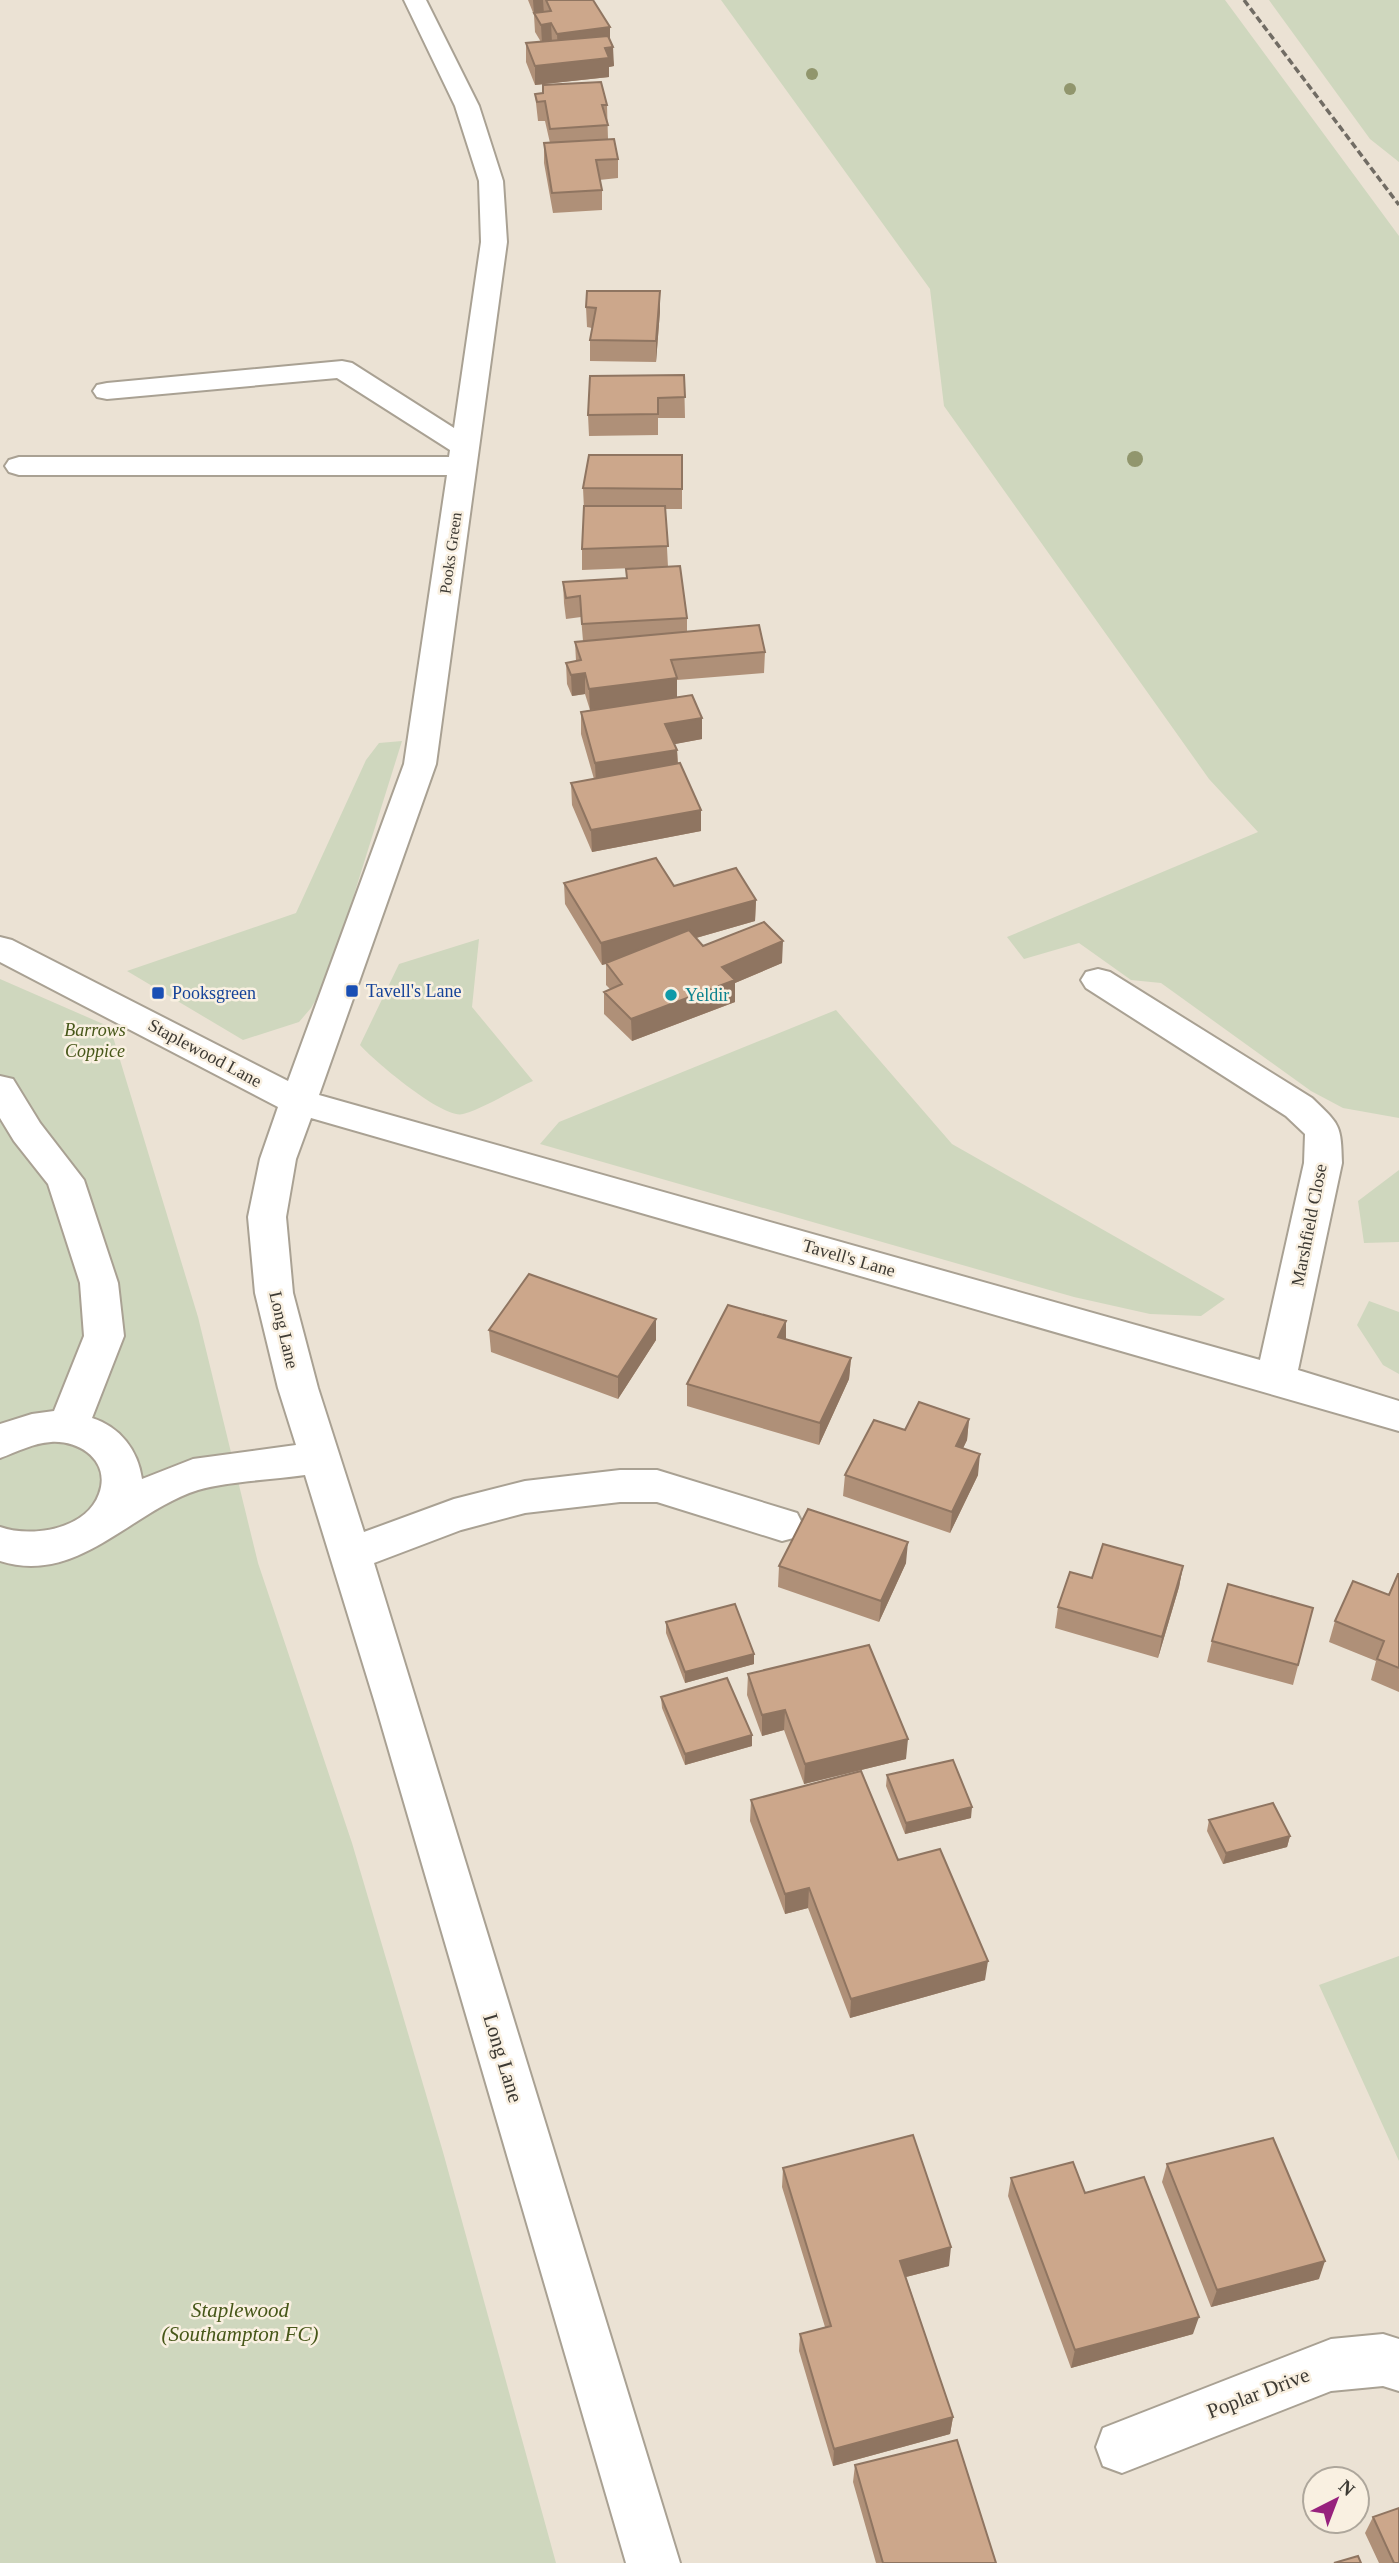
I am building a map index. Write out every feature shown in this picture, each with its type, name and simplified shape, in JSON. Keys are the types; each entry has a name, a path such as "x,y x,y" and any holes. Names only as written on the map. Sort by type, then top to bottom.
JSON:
{"street":[{"name":"Pooks Green","path":"298,1102 420,764 494,242 491,181 467,106 415,0"},
{"path":"107,391 342,369 464,456"},
{"path":"19,466 464,456"},
{"name":"Staplewood Lane","path":"0,948 298,1102"},
{"name":"Marshfield Close","path":"1098,980 1275,1091 1299,1107 1323,1130 1323,1163 1276,1379"},
{"path":"0,1088 27,1132 65,1180 99,1283 104,1336 68,1427"},
{"name":"Tavell's Lane","path":"298,1102 1399,1416"},
{"name":"Long Lane","path":"298,1102 278,1159 267,1217 274,1293 298,1388 410,1744 648,2562"},
{"path":"0,1442 19,1432 44,1427 68,1427 90,1433 108,1445 119,1460 123,1479 120,1498 108,1517 89,1533"},
{"path":"0,1544 8,1548 36,1550 64,1544 89,1533 146,1495 193,1475 320,1457"},
{"path":"351,1554 454,1515 501,1503 525,1497 620,1486 657,1486 782,1525"},
{"name":"Poplar Drive","path":"1122,2446 1331,2365 1383,2360 1399,2365"}],"green space":[{"path":"721,0 1225,0 1399,236 1399,1118 1343,1108 1311,1091 1161,983 1131,980 1079,943 1024,959 1007,937 1258,832 1209,779 944,406 930,289"},
{"path":"1269,0 1399,0 1399,162 1370,139"},
{"path":"402,741 327,981 299,1022 243,1040 127,971 296,913 366,760 379,743"},
{"path":"479,939 472,1007 533,1081 472,1111 454,1113 410,1088 360,1045 399,964"},
{"name":"Staplewood (Southampton FC)","path":"0,979 110,1027 198,1317 258,1563 352,1843 443,2152 556,2563 0,2563"},
{"path":"836,1010 952,1144 1225,1299 1201,1316 1150,1314 1074,1297 540,1144 559,1122"},
{"path":"1399,1170 1399,1242 1364,1243 1358,1201"},
{"path":"1369,1301 1399,1312 1399,1374 1383,1365 1357,1325"},
{"path":"1399,1956 1399,2161 1319,1985"}],"building":[{"path":"546,0 593,0 610,27 557,34 551,23 541,25 534,13 551,11"},
{"path":"608,36 613,47 605,48 609,58 535,66 526,43"},
{"path":"601,82 607,105 602,105 608,125 550,129 545,101 537,102 535,94 543,93 543,85"},
{"path":"614,139 618,159 596,160 602,190 552,193 544,143"},
{"path":"587,291 660,291 656,341 590,340 596,308 586,307"},
{"path":"684,375 685,397 658,398 658,414 588,415 590,376"},
{"path":"589,455 682,455 682,489 583,488"},
{"path":"584,506 665,506 668,546 582,549"},
{"path":"680,566 687,618 582,624 580,596 566,598 563,582 627,578 626,569"},
{"path":"759,625 765,652 671,660 677,678 589,689 585,673 571,675 566,663 581,660 575,642"},
{"path":"692,695 702,718 665,724 677,750 595,763 581,712"},
{"path":"680,763 701,810 591,830 571,783"},
{"path":"656,858 674,886 736,868 756,900 601,943 564,883"},
{"path":"764,922 783,941 722,967 735,980 631,1019 604,992 622,984 606,963 689,930 703,946"},
{"path":"529,1274 656,1319 618,1377 489,1330"},
{"path":"728,1305 786,1321 778,1337 851,1358 820,1423 687,1384"},
{"path":"919,1402 969,1419 956,1446 980,1454 952,1512 845,1475 874,1420 905,1430"},
{"path":"808,1509 908,1542 881,1601 779,1566"},
{"path":"1103,1544 1183,1566 1162,1637 1058,1607 1070,1572 1092,1578"},
{"path":"1398,1574 1399,1668 1377,1659 1384,1641 1335,1621 1353,1581 1389,1595"},
{"path":"1228,1584 1313,1608 1298,1665 1212,1641"},
{"path":"735,1604 754,1654 685,1672 666,1622"},
{"path":"869,1645 908,1739 805,1764 785,1710 762,1715 748,1674"},
{"path":"727,1678 752,1735 685,1754 661,1697"},
{"path":"953,1760 972,1807 906,1823 887,1775"},
{"path":"861,1771 898,1860 940,1849 988,1961 851,1999 809,1888 785,1894 751,1800"},
{"path":"1273,1803 1290,1836 1226,1853 1209,1820"},
{"path":"913,2135 951,2247 900,2261 953,2417 834,2449 800,2334 831,2326 783,2168"},
{"path":"1273,2138 1325,2261 1217,2290 1167,2164"},
{"path":"1073,2162 1085,2193 1144,2177 1199,2317 1075,2350 1011,2178"},
{"path":"957,2440 996,2563 883,2563 855,2465"},
{"path":"1399,2508 1399,2563 1394,2563 1373,2517"},
{"path":"1358,2556 1361,2563 1334,2563"}],"railway":[{"path":"1244,0 1399,205"}],"place":[{"name":"Tavell's Lane","path":"352,991"},
{"name":"Pooksgreen","path":"158,993"},
{"name":"Yeldir","path":"671,995"}],"park label":[{"name":"Barrows Coppice","path":"95,1040"}]}
